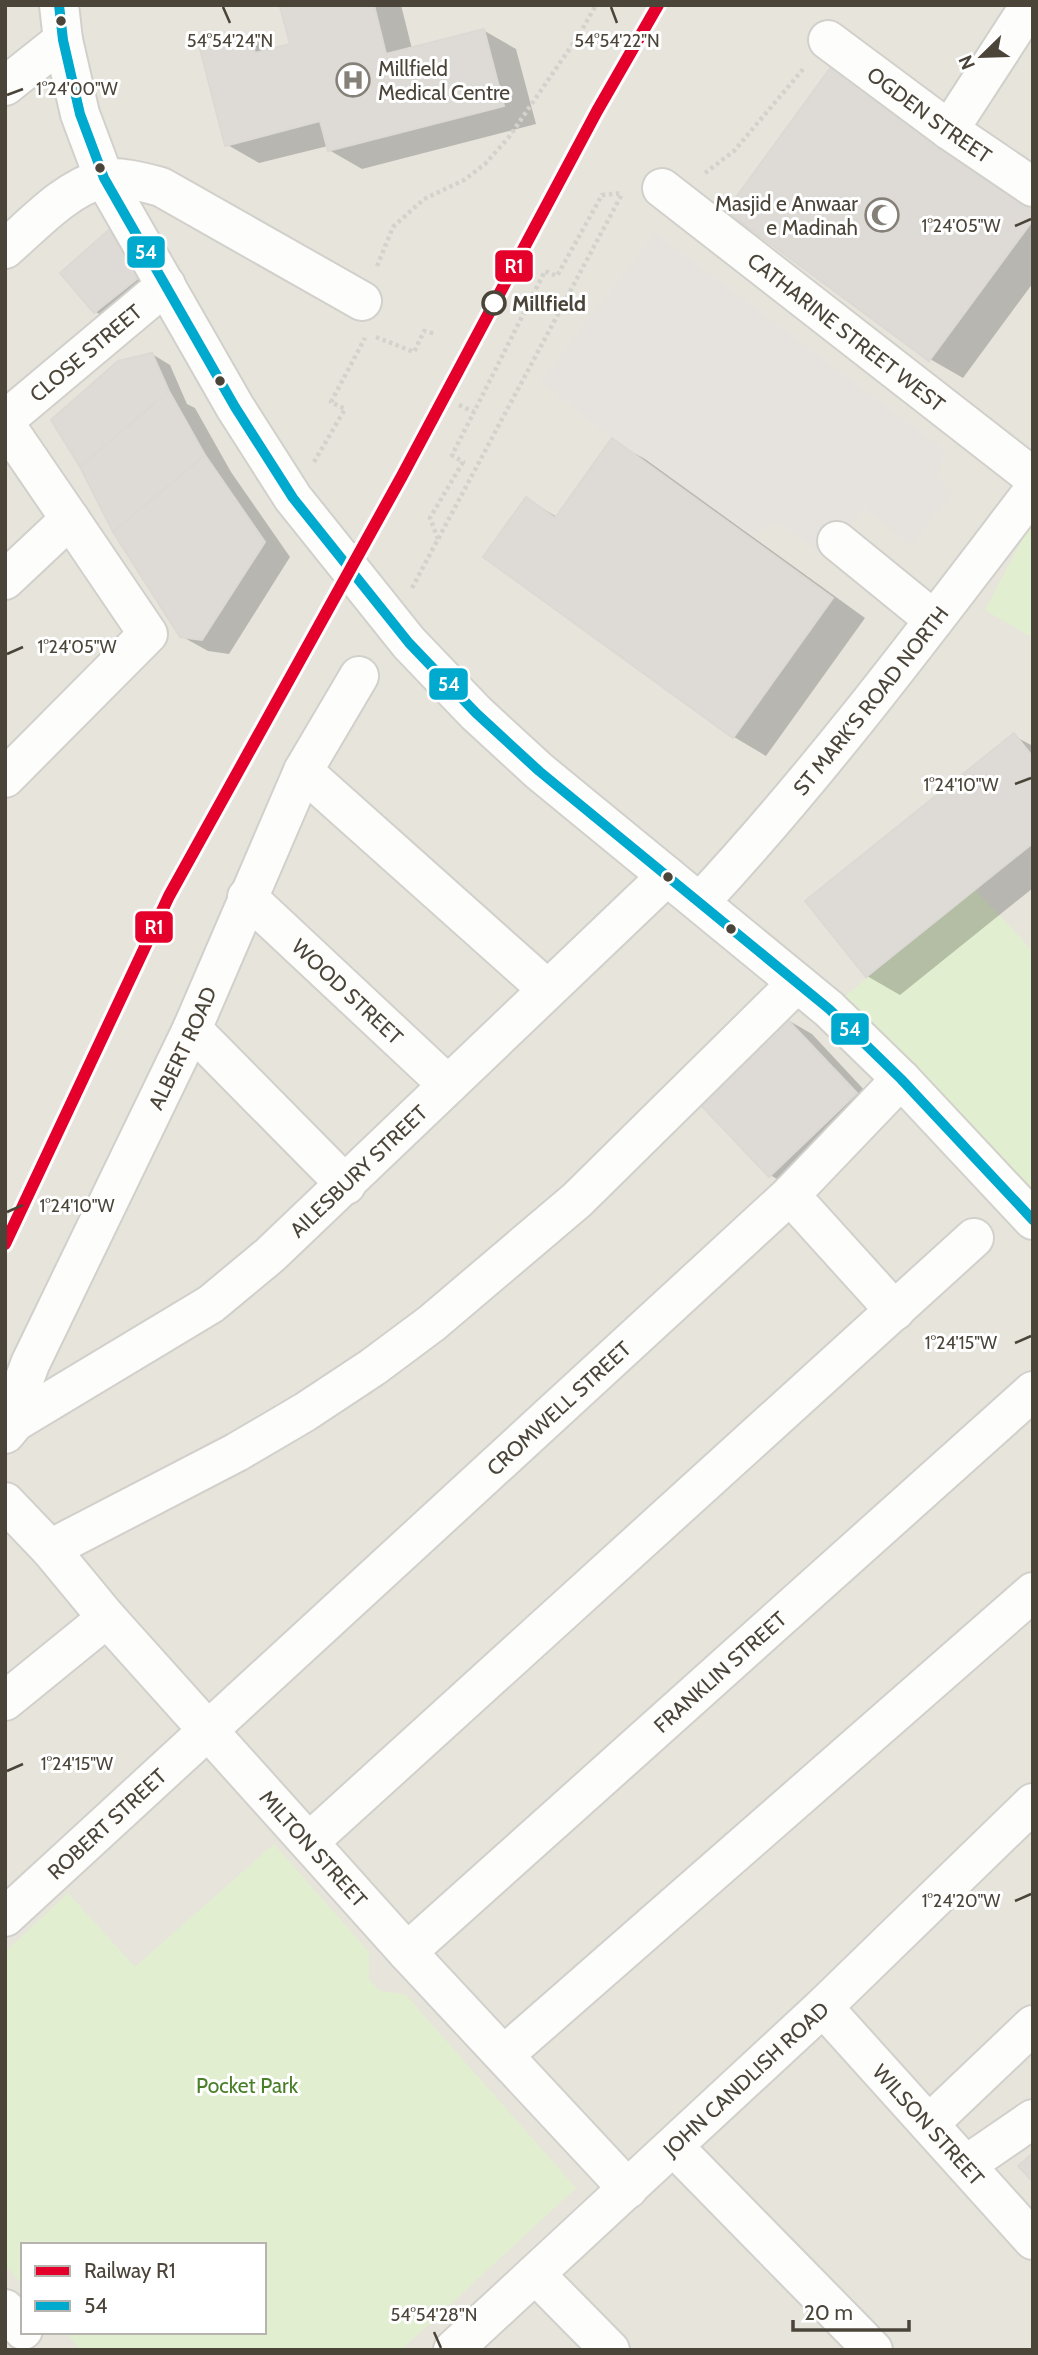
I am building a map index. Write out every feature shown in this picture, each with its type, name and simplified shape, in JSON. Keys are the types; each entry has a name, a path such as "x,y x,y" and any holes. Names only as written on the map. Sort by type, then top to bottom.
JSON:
{"street":[{"path":"949,130 1030,5"},
{"path":"5,86 61,23"},
{"path":"61,23 79,114 104,178 235,407 301,484 409,643 476,713 539,771 829,1009 901,1079 1033,1220"},
{"name":"OGDEN STREET","path":"828,40 949,130 1033,187"},
{"path":"5,249 74,191 104,178 141,181 161,187 365,317"},
{"name":"CATHARINE STREET WEST","path":"662,188 1033,477"},
{"name":"CLOSE STREET","path":"5,778 148,634 5,422 166,285"},
{"name":"ST MARK'S ROAD NORTH","path":"699,902 803,786 1033,491"},
{"path":"5,580 70,519"},
{"path":"836,541 934,620"},
{"name":"ALBERT ROAD","path":"10,1428 30,1364 192,1029 303,771 359,676"},
{"path":"303,771 547,989"},
{"name":"AILESBURY STREET","path":"10,1428 211,1304 270,1255 667,876"},
{"name":"WOOD STREET","path":"247,897 448,1085"},
{"path":"50,1549 237,1452 373,1367 422,1330 577,1200 797,982"},
{"path":"192,1029 346,1185"},
{"name":"CROMWELL STREET","path":"210,1730 790,1195 901,1079"},
{"path":"790,1195 895,1311"},
{"path":"309,1842 974,1238"},
{"name":"FRANKLIN STREET","path":"407,1952 1033,1391"},
{"name":"MILTON STREET","path":"5,1503 50,1549 107,1618 407,1952 628,2189"},
{"path":"504,2055 1033,1592"},
{"path":"5,1701 107,1618"},
{"name":"ROBERT STREET","path":"5,1917 210,1730"},
{"name":"JOHN CANDLISH ROAD","path":"453,2350 674,2147 1033,1803"},
{"name":"WILSON STREET","path":"822,2007 1033,2240"},
{"path":"929,2124 1033,2025"},
{"path":"966,2165 1033,2119"},
{"path":"674,2147 873,2350"},
{"path":"535,2274 610,2350"},
{"path":"25,2334 40,2350"}],"path":[{"path":"301,484 345,409 331,402 365,317 393,226 424,199 464,180 485,164 517,126 579,35 596,5"},
{"path":"438,540 430,518 463,462 452,455 545,271 556,276 602,195 662,188 705,173 734,150 828,40"},
{"path":"409,595 623,193"},
{"path":"459,405 474,412"}],"shaded area":[{"name":"Millfield","path":"5,5 1033,5 1033,2350 5,2350"},
{"path":"655,233 946,451 937,477 953,492 911,546 865,508 825,555 780,524 750,533 612,438 540,381"}],"green space":[{"path":"1033,519 1033,638 985,610"},
{"path":"975,890 1033,951 1033,1220 829,1009"},
{"name":"Pocket Park","path":"274,1844 369,1952 369,1979 380,1991 405,1994 576,2188 401,2350 81,2350 67,2334 266,2334 266,2243 21,2243 21,2283 5,2266 5,1952 68,1893 135,1967"}],"building":[{"name":"Millfield Medical Centre","path":"374,5 386,54 484,29 504,106 328,151 320,121 225,146 200,49 251,36 255,53 290,44 280,7"},
{"name":"Masjid e Anwaar e Madinah","path":"834,63 1033,210 1033,220 929,361 726,211"},
{"path":"111,228 142,275 94,313 60,273"},
{"path":"152,353 169,391 80,467 51,420 118,361"},
{"path":"169,391 205,455 113,532 80,467"},
{"path":"612,438 833,598 733,738 483,557 526,497 555,518"},
{"path":"205,455 265,542 202,640 180,637 113,532"},
{"path":"1014,733 1033,757 1033,843 866,977 805,901"},
{"path":"785,1017 857,1093 769,1177 697,1101"},
{"path":"1033,2153 1033,2182 1018,2166"}],"rail line":[{"name":"R1","path":"5,1244 169,896 402,476 597,111 658,5"}],"transit line":[{"name":"54","path":"59,5 63,40 80,114 104,178 235,407 293,498 409,643 476,713 539,771 829,1009 901,1079 1033,1220"}],"place":[{"name":"Millfield Medical Centre","path":"353,80"},
{"name":"Masjid e Anwaar e Madinah","path":"882,215"},
{"name":"Millfield","path":"494,303"}]}
